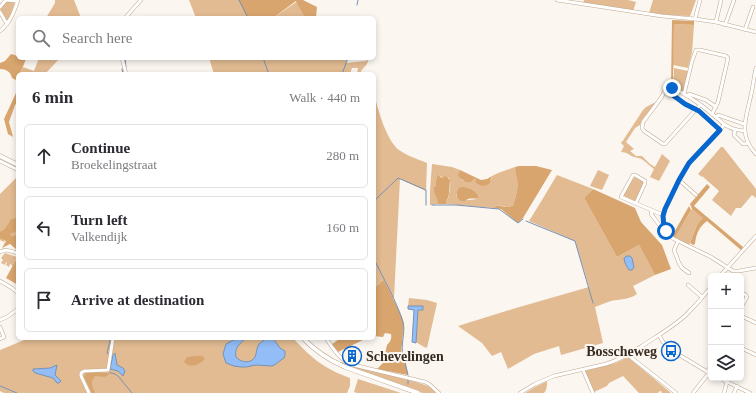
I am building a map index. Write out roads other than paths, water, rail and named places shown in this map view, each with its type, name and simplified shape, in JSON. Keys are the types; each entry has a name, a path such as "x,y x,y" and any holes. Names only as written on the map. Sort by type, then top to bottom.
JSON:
{"street":[{"path":"0,7 6,0 18,1 11,18 0,31"},
{"path":"127,16 141,0"},
{"path":"557,0 662,16 716,22 756,32"},
{"path":"695,19 700,0"},
{"path":"716,22 720,0"},
{"path":"725,24 734,0"},
{"path":"745,30 753,7"},
{"path":"0,12 7,24"},
{"path":"685,95 692,61 696,50 726,56 728,58 716,107 712,114"},
{"path":"122,60 126,72"},
{"path":"756,68 754,87 744,124 745,137 756,154"},
{"path":"700,105 665,144 644,131 642,126 643,122 661,98 666,87 672,88 685,95 700,105 724,124 735,130 744,131"},
{"path":"672,88 670,93 685,104 696,109 720,130"},
{"path":"685,95 689,94 703,99 716,107"},
{"path":"716,117 718,115 744,124"},
{"path":"724,124 689,163 679,180 665,209 663,216 664,227 670,236 711,257 733,271 756,268"},
{"path":"735,130 734,135 743,144 748,143"},
{"path":"0,156 16,164"},
{"path":"0,161 16,169"},
{"path":"636,203 645,181 633,175 621,197 663,216"},
{"path":"679,180 696,195"},
{"path":"652,210 651,214 661,227 664,227"},
{"path":"723,273 756,236"},
{"path":"678,241 674,250 682,268 690,273"},
{"path":"0,252 7,250 16,252"},
{"path":"0,281 16,291"},
{"path":"688,285 702,297"},
{"path":"520,393 535,384 554,376 610,363 628,355 659,335 685,315 708,290"},
{"path":"744,294 746,294 747,297 744,302"},
{"path":"0,320 16,312"},
{"path":"744,318 756,323"},
{"path":"0,327 4,337 0,339"},
{"path":"659,335 667,346 708,372"},
{"path":"89,393 81,376 82,372 108,370 113,340"},
{"path":"305,340 312,348 335,363 418,393"},
{"path":"327,340 338,356 349,364 429,384 439,393"},
{"path":"744,349 756,355"},
{"path":"628,355 676,393"},
{"path":"583,370 593,393"},
{"path":"693,393 708,374"},
{"path":"724,393 727,382 750,393"},
{"path":"734,393 737,386"}],"water":[{"path":"627,256 632,258 634,267 632,270 629,270 625,263 624,258"},
{"path":"408,306 423,306 423,310 418,310 416,343 412,342 414,310 408,309"},
{"path":"233,340 244,340 238,346 236,357 241,361 246,362 253,359 256,355 257,347 264,340 274,340 280,348 285,351 285,355 284,358 272,366 234,366 226,363 223,354 226,344"},
{"path":"115,353 117,365 125,371 123,376 118,371 110,369 113,355"},
{"path":"57,365 55,375 61,381 59,383 57,383 53,378 35,373 33,371 33,369 50,368"}],"waterway":[{"path":"139,4 143,0"},
{"path":"239,0 247,16"},
{"path":"357,5 358,0"},
{"path":"125,60 126,67"},
{"path":"264,60 268,72"},
{"path":"343,72 347,60"},
{"path":"376,199 398,178 426,190 426,205"},
{"path":"432,205 456,205 499,209 518,223 523,219"},
{"path":"526,221 575,241 593,303"},
{"path":"376,263 394,298 403,322 403,356"},
{"path":"109,354 107,353 110,340"},
{"path":"405,362 408,375"},
{"path":"110,372 118,376 132,393"},
{"path":"0,386 17,393"}],"place":[{"name":"Bosscheweg","path":"671,351"},
{"name":"Schevelingen","path":"352,356"}]}
